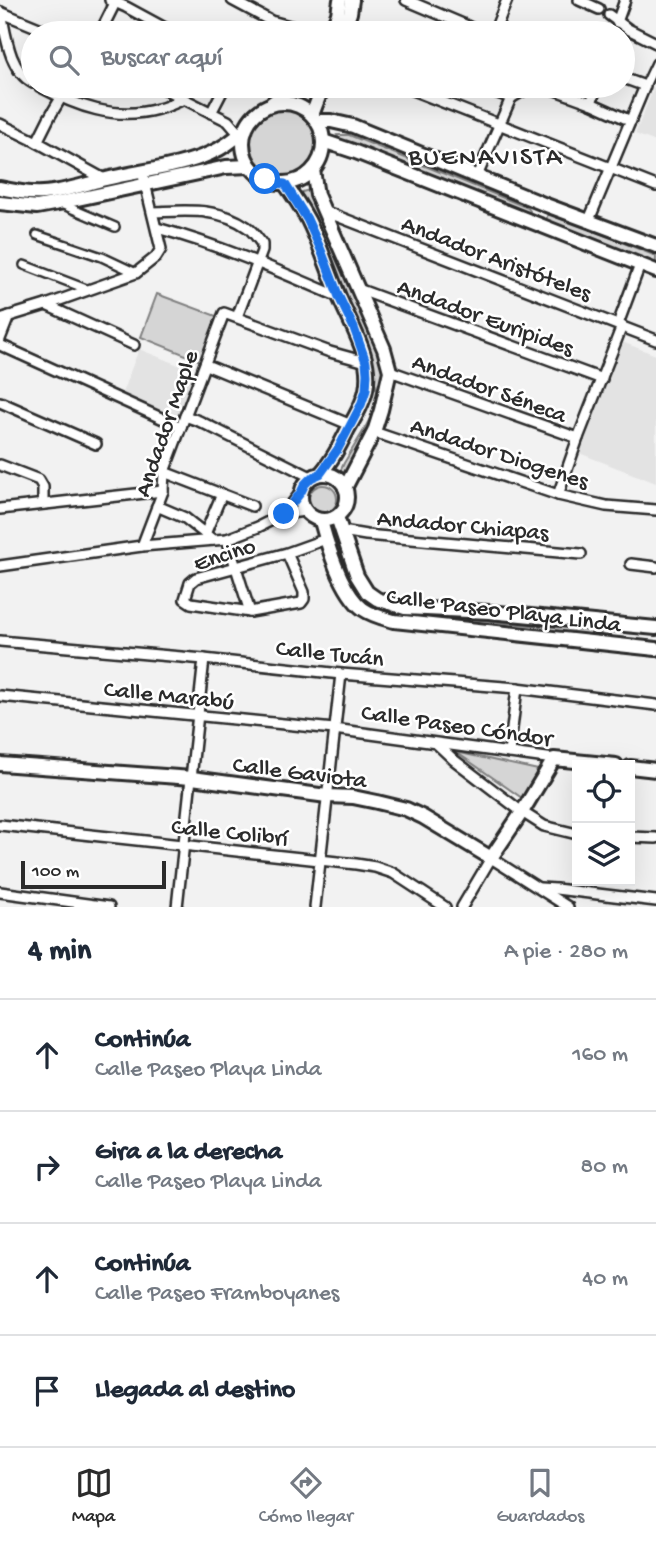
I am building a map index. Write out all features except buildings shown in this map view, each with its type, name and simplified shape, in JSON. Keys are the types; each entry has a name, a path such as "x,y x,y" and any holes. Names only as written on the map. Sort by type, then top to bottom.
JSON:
{"street":[{"path":"232,0 271,21"},
{"path":"335,21 340,0"},
{"path":"348,21 352,0"},
{"path":"406,0 454,21"},
{"path":"499,21 507,0"},
{"path":"579,0 599,9"},
{"path":"617,21 613,18 625,0"},
{"path":"104,21 112,1 128,4 155,21"},
{"path":"0,12 22,21"},
{"path":"0,12 8,49 21,73"},
{"path":"635,32 656,43"},
{"path":"589,220 656,63"},
{"path":"635,82 645,86"},
{"path":"37,142 59,98"},
{"path":"63,98 97,111 112,113 160,109 184,99 228,121 243,132"},
{"path":"211,113 219,98"},
{"path":"0,203 37,207 59,204 144,178 209,154 232,142 260,111 278,98"},
{"path":"314,118 320,98"},
{"path":"432,98 656,186"},
{"path":"477,176 511,98"},
{"path":"577,98 631,121"},
{"path":"591,103 593,98"},
{"path":"243,132 244,154 250,166 265,179 285,184 305,177 313,170 323,151 321,130 314,118 299,106 285,103 270,105"},
{"path":"314,118 353,126 656,246"},
{"path":"0,124 104,179"},
{"path":"323,141 656,271"},
{"path":"0,188 22,193 44,193 104,179 144,178 250,166"},
{"path":"313,170 317,195 384,349 390,371 374,432 345,488"},
{"path":"0,339 3,316 46,305 136,273 156,257 161,249 144,178"},
{"path":"284,514 305,484 338,449 361,405 367,374 366,362 354,328 321,250 307,219 285,184"},
{"path":"59,204 115,227"},
{"path":"539,225 547,205"},
{"name":"Andador Aristóteles","path":"324,211 656,340"},
{"path":"153,212 218,213 248,228 262,244 262,251 237,317 330,352 366,362"},
{"path":"157,228 196,238 339,297"},
{"path":"37,235 102,257 136,273"},
{"path":"24,265 89,290"},
{"path":"558,495 602,379 640,265"},
{"name":"Andador Euripides","path":"358,289 602,379"},
{"path":"46,305 134,345"},
{"name":"Andador Maple","path":"142,546 163,491 164,472 225,313 237,317"},
{"path":"0,345 181,427"},
{"path":"206,365 351,425"},
{"name":"Andador Séneca","path":"390,371 578,438"},
{"path":"0,402 96,444"},
{"path":"185,416 315,476 335,477 345,488 347,499 344,509 337,517 321,521 304,511 301,492"},
{"name":"Andador Diogenes","path":"374,432 558,495 606,506 656,510"},
{"path":"0,465 39,480 43,487 43,504"},
{"path":"164,472 252,506"},
{"path":"0,509 163,491"},
{"path":"209,537 222,494"},
{"path":"157,506 185,518 209,537"},
{"path":"0,566 209,537 227,540 284,514 304,511"},
{"name":"Calle Paseo Playa Linda","path":"337,517 361,584 372,596 384,602 405,608 489,612 656,628"},
{"name":"Calle Paseo Playa Linda","path":"321,521 339,574 349,591 361,607 378,617 394,621 656,649"},
{"name":"Andador Chiapas","path":"342,531 581,554"},
{"name":"Encino","path":"250,612 191,603 185,599 190,583 196,578 287,553 326,539"},
{"path":"227,540 250,612 295,605 304,599 304,592 287,553"},
{"path":"631,564 656,567"},
{"path":"605,643 607,623"},
{"name":"Calle Tucán","path":"0,641 517,688 656,705"},
{"path":"177,907 204,659"},
{"path":"316,907 341,674"},
{"path":"509,753 517,688"},
{"name":"Calle Marabú","path":"0,696 334,729"},
{"name":"Calle Paseo Cóndor","path":"334,729 572,760"},
{"path":"437,744 454,760 544,826 572,833"},
{"path":"462,907 554,758"},
{"name":"Calle Gaviota","path":"0,764 192,778 353,797 406,808 568,907"},
{"path":"635,768 656,770"},
{"name":"Calle Colibrí","path":"0,825 375,867 393,873 445,907"},
{"path":"635,837 656,838"},
{"path":"538,888 656,901"},
{"path":"0,892 109,907"}],"shaded area":[{"path":"656,82 656,142 635,134"},
{"path":"285,108 298,111 309,118 316,129 319,142 316,155 309,166 298,173 285,176 272,173 261,166 254,155 251,142 254,129 261,118 272,111"},
{"path":"337,135 349,135 530,211 528,214 341,143"},
{"path":"313,189 385,371 384,394 345,482 338,476 379,401 368,350 295,194"},
{"path":"550,213 656,256 656,265 546,224"},
{"path":"157,294 219,317 203,362 141,337"},
{"path":"622,342 656,355 656,483 579,453"},
{"path":"139,349 198,373 177,424 120,398"},
{"path":"323,485 333,489 337,499 333,509 323,513 313,509 309,499 313,489"},
{"path":"332,533 344,553 350,574 378,608 601,631 600,637 397,620 363,607 345,579 327,534"},
{"path":"456,752 538,770 522,798"}],"district":[{"name":"BUENAVISTA","path":"486,155"}],"route":[{"path":"265,179 285,184 307,219 354,328 366,362 367,374 361,405 338,449 320,474 305,484 284,514"}]}
